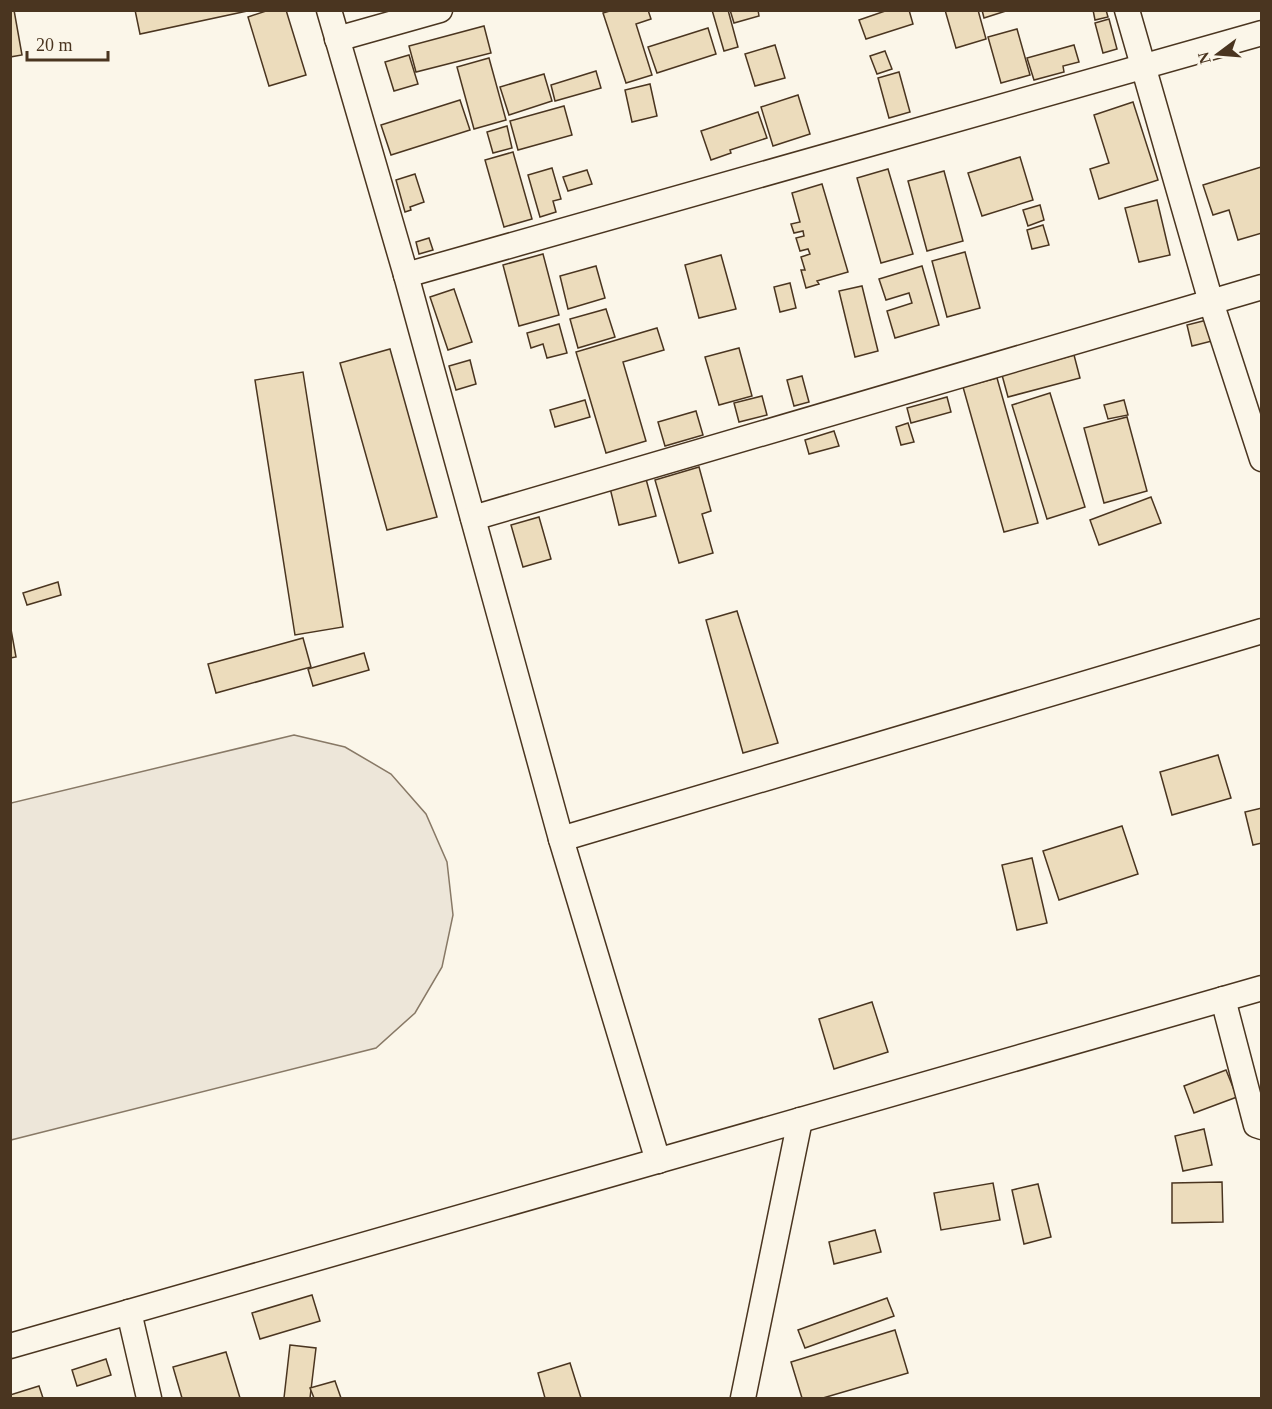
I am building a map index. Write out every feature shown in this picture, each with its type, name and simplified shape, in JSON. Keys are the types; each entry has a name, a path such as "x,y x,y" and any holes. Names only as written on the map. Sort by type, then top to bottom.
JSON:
{"street":[{"path":"329,10 406,275 561,839 658,1161"},
{"path":"337,39 440,10"},
{"path":"1127,10 1211,302 1262,459"},
{"path":"406,275 1262,33"},
{"path":"473,518 1262,287"},
{"path":"561,839 1262,631"},
{"path":"10,1346 1262,988"},
{"path":"1222,999 1256,1125 1262,1127"},
{"path":"743,1398 800,1120"},
{"path":"129,1312 149,1398"}],"shaded area":[{"path":"294,735 345,747 391,774 426,814 447,862 453,915 442,967 415,1013 376,1048 11,1140 11,803"}],"building":[{"path":"10,10 14,10 22,55 10,57"},
{"path":"135,10 252,10 140,34"},
{"path":"269,10 286,10 306,75 269,86 248,17"},
{"path":"613,10 648,10 651,19 636,24 652,75 626,83 603,13"},
{"path":"712,10 728,10 738,47 724,51"},
{"path":"730,10 758,10 759,16 734,23"},
{"path":"888,10 909,10 913,24 866,39 859,20"},
{"path":"945,10 978,10 986,39 956,48"},
{"path":"982,10 1009,10 984,18"},
{"path":"1093,10 1106,10 1108,17 1095,20"},
{"path":"1109,19 1117,49 1103,53 1095,23"},
{"path":"484,26 491,53 416,72 409,46"},
{"path":"708,28 716,54 657,73 648,47"},
{"path":"1017,29 1030,75 1001,83 988,37"},
{"path":"775,45 785,78 755,86 745,54"},
{"path":"1074,45 1079,62 1063,66 1064,72 1034,80 1027,58"},
{"path":"885,51 892,69 877,74 870,56"},
{"path":"409,55 418,84 394,91 385,62"},
{"path":"489,58 506,120 474,129 457,67"},
{"path":"596,71 601,88 555,101 551,85"},
{"path":"899,72 910,112 889,118 878,78"},
{"path":"544,74 552,101 509,115 500,87"},
{"path":"650,84 657,116 632,122 625,90"},
{"path":"798,95 810,134 773,146 761,107"},
{"path":"460,100 470,130 391,155 381,125"},
{"path":"1133,102 1158,180 1099,199 1090,169 1109,163 1094,115"},
{"path":"564,106 572,135 518,150 510,121"},
{"path":"758,112 767,138 730,150 731,153 711,160 701,131"},
{"path":"507,126 512,148 493,153 487,132"},
{"path":"513,152 532,219 504,227 485,160"},
{"path":"1020,157 1033,200 982,216 968,173"},
{"path":"1261,167 1262,233 1238,240 1229,210 1213,215 1203,185"},
{"path":"552,168 561,199 553,201 556,212 540,217 528,175"},
{"path":"888,169 913,254 881,263 857,178"},
{"path":"587,170 592,184 568,191 563,177"},
{"path":"944,171 963,241 927,251 908,181"},
{"path":"415,174 424,202 410,207 411,210 405,212 396,180"},
{"path":"822,184 848,272 817,281 819,284 806,288 801,270 805,270 801,257 810,254 808,249 800,251 796,238 804,236 803,231 794,233 791,224 800,222 792,193"},
{"path":"1157,200 1170,255 1139,262 1125,208"},
{"path":"1040,205 1044,220 1028,226 1023,210"},
{"path":"1043,225 1049,245 1032,249 1027,230"},
{"path":"429,238 433,250 419,254 416,242"},
{"path":"965,252 980,308 947,317 932,261"},
{"path":"543,254 559,315 519,326 503,265"},
{"path":"721,255 736,309 699,318 685,265"},
{"path":"596,266 605,298 568,309 560,276"},
{"path":"922,266 939,325 895,338 887,311 912,303 909,293 886,300 879,279"},
{"path":"790,283 796,308 780,312 774,287"},
{"path":"862,286 878,351 855,357 839,291"},
{"path":"454,289 472,342 448,350 430,297"},
{"path":"606,309 615,337 578,348 570,319"},
{"path":"1207,320 1212,341 1192,346 1187,325"},
{"path":"559,324 567,353 547,358 543,344 531,348 527,333"},
{"path":"657,328 664,350 623,362 646,441 606,453 576,352"},
{"path":"739,348 752,396 719,405 705,357"},
{"path":"390,349 437,517 387,530 340,363"},
{"path":"1074,355 1080,378 1008,397 1002,375"},
{"path":"470,360 476,384 456,390 449,366"},
{"path":"303,372 343,627 295,635 255,380"},
{"path":"802,376 809,402 794,406 787,380"},
{"path":"997,378 1038,523 1004,532 963,387"},
{"path":"1050,393 1085,507 1047,519 1012,405"},
{"path":"762,396 767,415 739,422 734,403"},
{"path":"947,397 951,412 911,423 907,408"},
{"path":"585,400 590,417 555,427 550,410"},
{"path":"1124,400 1128,415 1108,419 1104,405"},
{"path":"696,411 703,435 665,446 658,422"},
{"path":"1127,417 1147,491 1104,503 1084,428"},
{"path":"908,423 914,442 901,445 896,427"},
{"path":"834,431 839,446 809,454 805,440"},
{"path":"699,467 711,511 702,514 713,553 679,563 655,480"},
{"path":"646,479 656,516 619,525 610,488"},
{"path":"1151,497 1161,523 1099,545 1090,520"},
{"path":"539,517 551,559 523,567 511,525"},
{"path":"58,582 61,595 27,605 23,593"},
{"path":"737,611 778,743 743,753 706,620"},
{"path":"10,624 16,657 10,658"},
{"path":"303,638 311,667 216,693 208,664"},
{"path":"364,653 369,670 313,686 308,669"},
{"path":"1218,755 1231,798 1172,815 1160,772"},
{"path":"1262,808 1262,843 1253,845 1245,812"},
{"path":"1122,826 1138,874 1059,900 1043,851"},
{"path":"1032,858 1047,923 1017,930 1002,865"},
{"path":"872,1002 888,1052 834,1069 819,1019"},
{"path":"1226,1070 1237,1097 1194,1113 1184,1086"},
{"path":"1204,1129 1212,1165 1183,1171 1175,1136"},
{"path":"1222,1182 1223,1222 1172,1223 1172,1183"},
{"path":"993,1183 1000,1220 941,1230 934,1193"},
{"path":"1038,1184 1051,1237 1024,1244 1012,1190"},
{"path":"875,1230 881,1252 834,1264 829,1242"},
{"path":"312,1295 320,1321 260,1339 252,1313"},
{"path":"887,1298 894,1316 805,1348 798,1330"},
{"path":"895,1330 908,1373 823,1398 802,1398 791,1362"},
{"path":"290,1345 316,1348 310,1398 284,1398"},
{"path":"226,1352 240,1398 182,1398 173,1367"},
{"path":"106,1359 111,1375 77,1386 72,1370"},
{"path":"570,1363 581,1398 545,1398 538,1373"},
{"path":"335,1381 341,1398 314,1398 310,1388"},
{"path":"39,1386 43,1398 10,1398 10,1395"}]}
